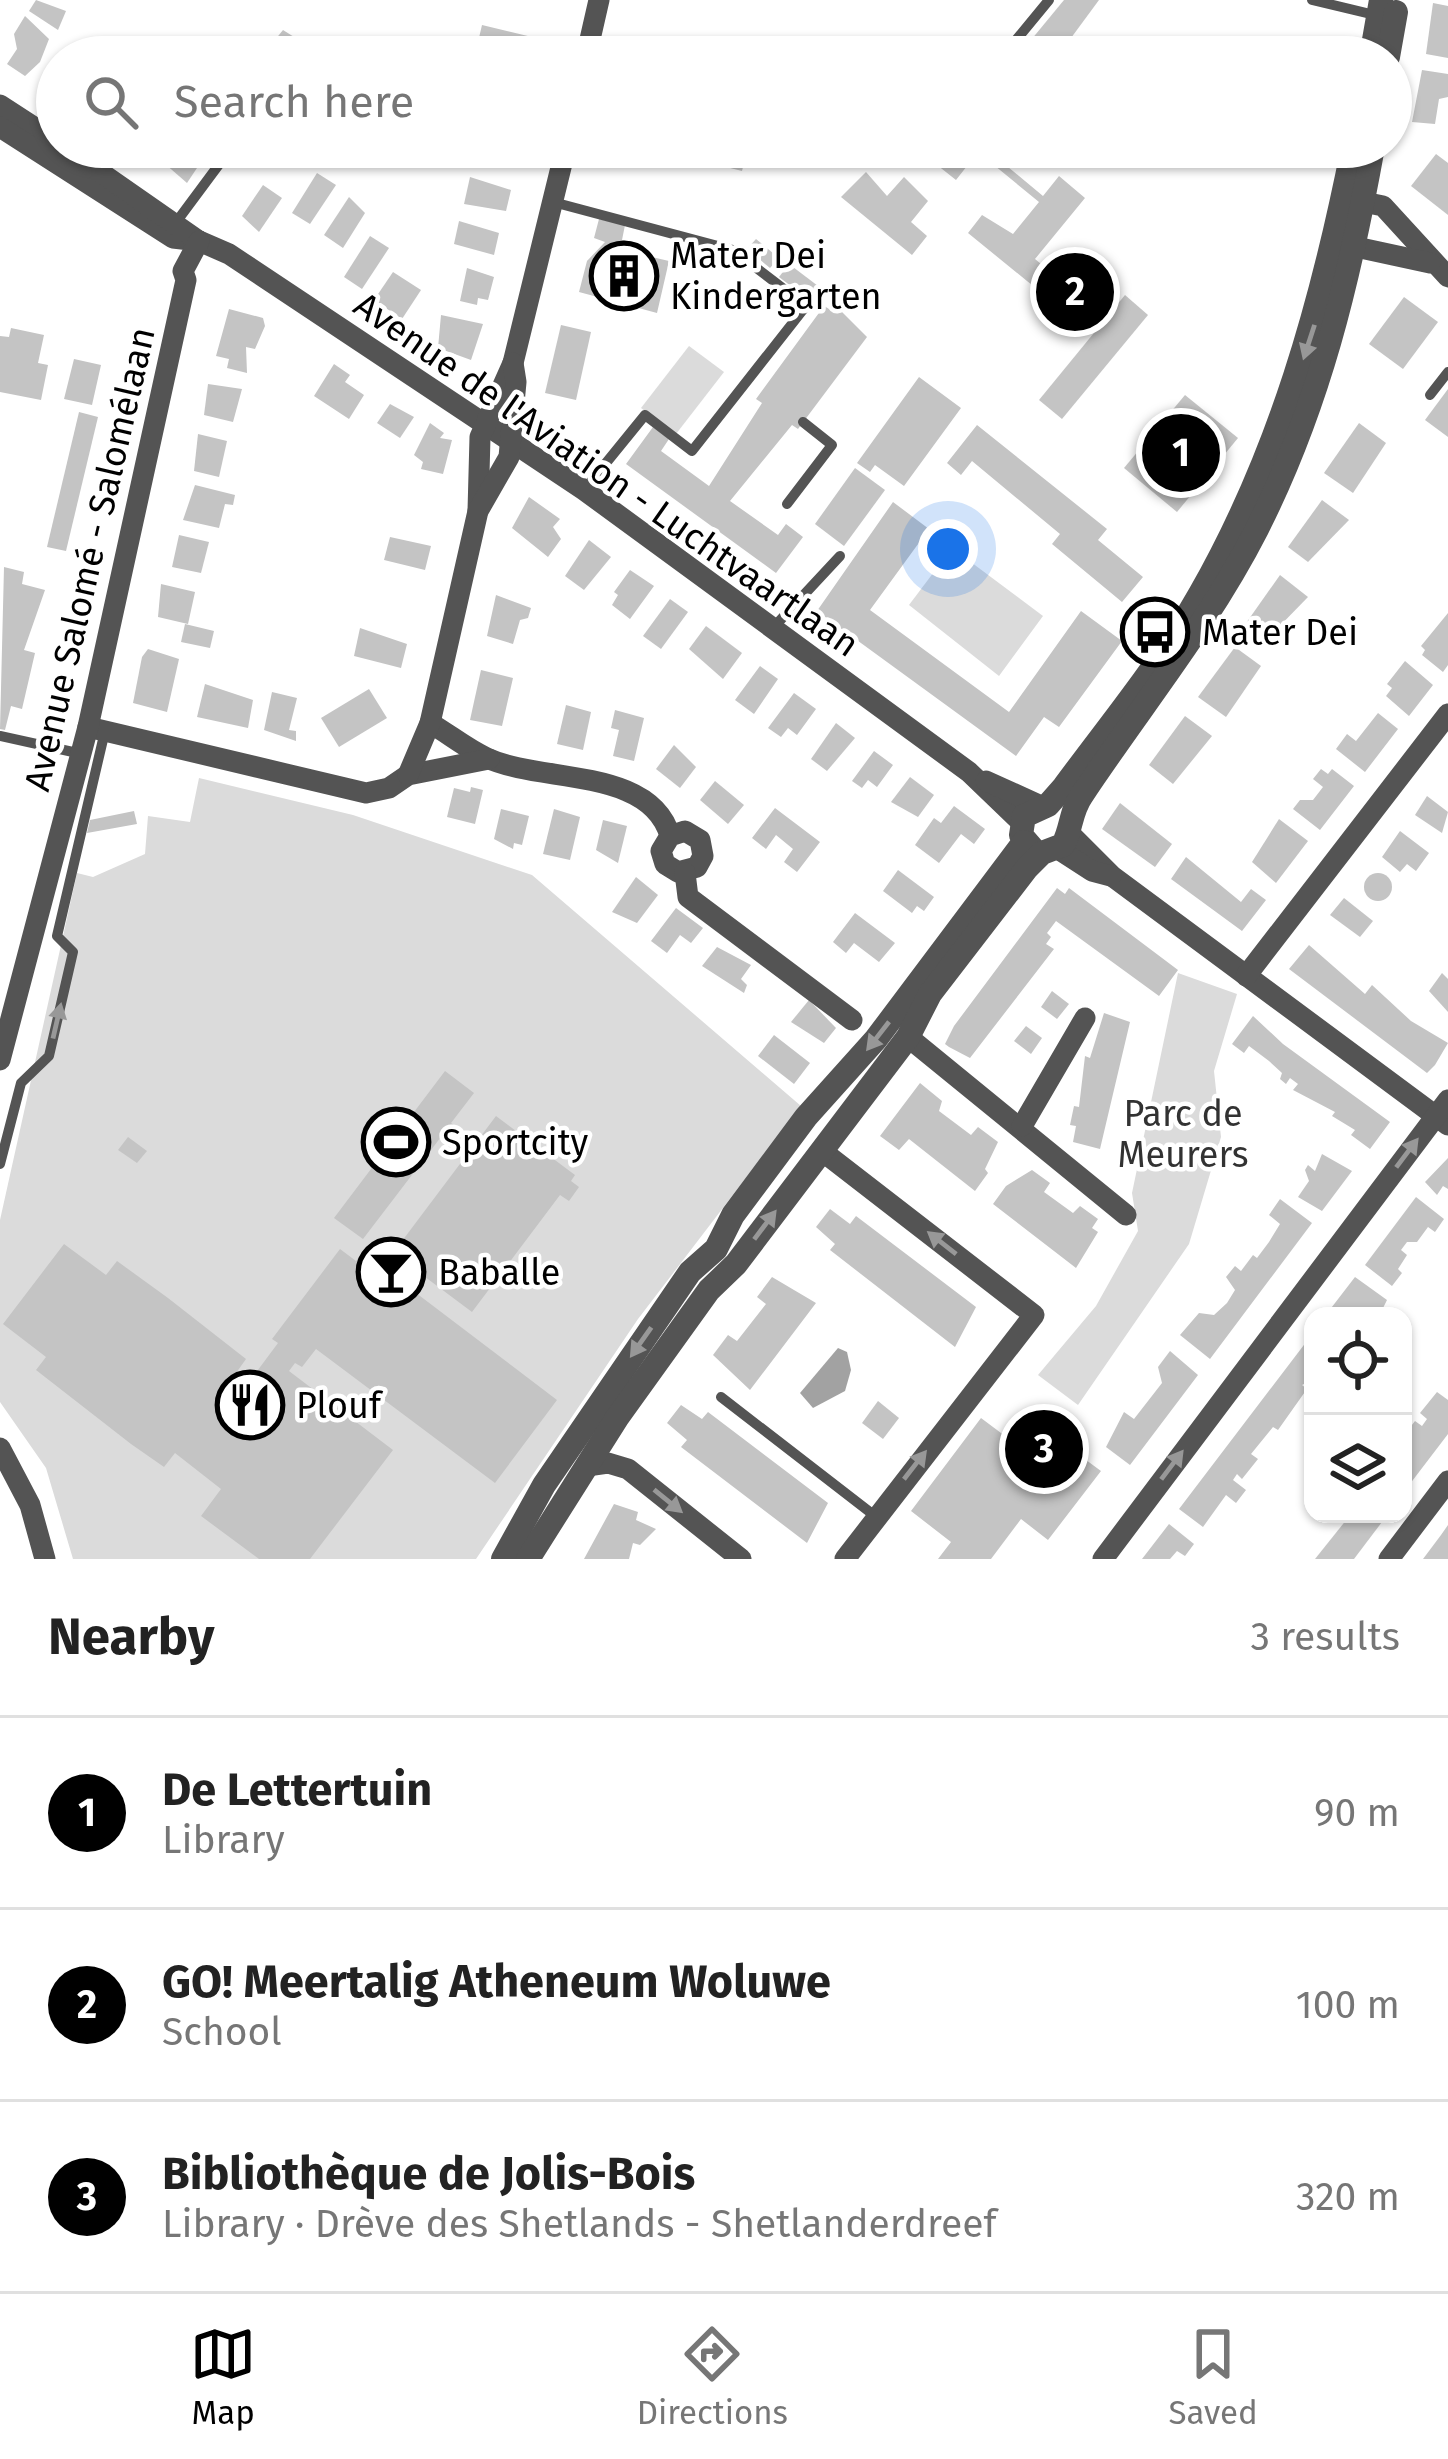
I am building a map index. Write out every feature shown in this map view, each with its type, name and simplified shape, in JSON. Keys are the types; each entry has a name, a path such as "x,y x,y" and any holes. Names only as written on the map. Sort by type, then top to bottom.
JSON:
{"street":[{"path":"591,36 599,0"},
{"path":"1376,36 1386,5"},
{"path":"1386,5 1387,36"},
{"name":"Avenue de l'Aviation - Luchtvaartlaan","path":"0,105 36,129"},
{"name":"Avenue de l'Aviation - Luchtvaartlaan","path":"0,127 36,150"},
{"name":"Avenue de l'Aviation - Luchtvaartlaan","path":"64,168 173,238 200,241 230,254 484,421 969,772 1046,829 1092,871 1112,876 1444,1113"},
{"name":"Avenue de l'Aviation - Luchtvaartlaan","path":"95,168 200,241"},
{"path":"478,511 475,479 484,421 512,363 561,168"},
{"path":"503,1559 544,1485 691,1272 716,1249 733,1215 806,1117 876,1039 1046,829 1202,625 1256,530 1297,442 1331,347 1356,247 1353,168"},
{"path":"528,1559 709,1290 724,1279 908,1037 931,994 1203,590 1285,414 1316,319 1336,228 1364,168"},
{"path":"1353,200 1383,206 1439,270"},
{"path":"1336,228 1356,247 1439,270"},
{"name":"Avenue Salomé - Salomélaan","path":"0,1060 7,1006 82,754 97,729 188,254 200,241"},
{"path":"408,775 430,723 478,511 508,457 516,382 512,363"},
{"path":"1246,976 1448,714"},
{"path":"430,723 489,759 642,796 664,815 670,836 662,857 670,869 685,873 688,897 851,1020"},
{"path":"97,729 366,793 389,788 408,775 489,759"},
{"path":"1022,1126 1084,1018"},
{"path":"908,1037 1022,1126 1031,1142 1126,1214"},
{"path":"1103,1559 1444,1113"},
{"path":"822,1150 1034,1315 845,1559"},
{"path":"0,1448 30,1504 45,1559"},
{"path":"587,1466 608,1463 628,1469 741,1559"},
{"path":"1389,1559 1448,1481"}],"lane":[{"path":"1019,36 1049,0"},
{"path":"1312,0 1386,5"},
{"path":"177,221 216,168"},
{"path":"553,202 734,250 806,305 692,451 645,416 584,490"},
{"path":"1430,395 1448,372"},
{"path":"750,380 763,390"},
{"path":"787,504 832,445 803,422"},
{"path":"772,629 799,593 840,556"},
{"path":"0,1164 21,1083 49,1055 73,952 57,936 97,729"},
{"path":"0,736 82,754"},
{"path":"721,1396 875,1516"}],"green space":[{"path":"689,346 724,372 676,434 641,408"},
{"path":"952,548 1043,616 999,676 909,605"},
{"name":"Sportcity","path":"199,778 353,815 532,875 801,1106 638,1319 476,1559 73,1559 46,1468 0,1402 0,1220 77,873 93,877 145,854 148,816 190,822"},
{"name":"Parc de Meurers","path":"1178,973 1237,994 1214,1071 1221,1137 1189,1244 1078,1405 1038,1375 1096,1306 1138,1231 1132,1193"}],"shaded area":[{"path":"838,1348 847,1352 851,1370 845,1391 813,1408 800,1393"}],"building":[{"path":"36,0 66,11 58,30 29,11"},
{"path":"1064,0 1099,0 1072,36 1034,36"},
{"path":"1433,3 1448,6 1448,58 1426,54"},
{"path":"25,16 46,36 36,36 36,66 25,76 7,64 17,49 14,34"},
{"path":"482,25 528,36 479,36"},
{"path":"1422,70 1448,74 1448,97 1439,99 1435,124 1412,122"},
{"path":"1436,154 1448,163 1448,215 1411,186"},
{"path":"170,168 197,168 187,183"},
{"path":"941,168 965,168 956,180"},
{"path":"998,168 1009,168 1043,196 1059,176 1085,198 1035,259 1052,273 1038,290 968,233 982,215 1013,234 1039,202"},
{"path":"866,172 887,196 904,177 928,201 911,222 927,236 912,255 841,197"},
{"path":"317,173 336,185 310,224 292,213"},
{"path":"470,177 511,190 506,211 464,204"},
{"path":"263,185 282,198 259,232 242,216"},
{"path":"349,197 365,213 343,248 324,235"},
{"name":"Mater Dei Kindergarten","path":"599,219 625,225 622,240 641,244 639,254 669,261 657,313 579,292 587,261 605,242 594,238"},
{"path":"459,221 499,233 494,255 454,244"},
{"path":"370,236 389,248 362,289 344,277"},
{"path":"756,239 779,258 770,268 747,249"},
{"path":"789,264 822,289 812,302 779,277"},
{"path":"467,268 494,277 488,300 478,298 477,305 460,301"},
{"path":"393,272 421,290 402,319 374,300"},
{"path":"1125,295 1148,315 1062,419 1039,400"},
{"path":"1404,297 1438,322 1403,369 1369,344"},
{"path":"835,305 867,337 798,429 792,425 730,501 778,535 786,524 803,537 776,573 626,464 653,427 669,439 661,451 709,486 762,403 756,399 824,306 831,310"},
{"path":"229,309 263,318 265,326 255,349 246,347 247,373 227,368 229,359 216,356"},
{"path":"441,315 483,324 471,360 438,348"},
{"path":"561,325 591,332 576,400 545,393"},
{"path":"11,328 44,335 38,363 48,365 41,400 0,392 0,336 9,337"},
{"path":"74,359 101,365 92,405 64,399"},
{"path":"334,364 350,375 345,382 364,395 349,419 314,396"},
{"path":"919,377 961,408 904,486 875,465 870,472 857,463"},
{"path":"208,384 242,389 233,422 204,415"},
{"path":"1448,389 1448,437 1425,420"},
{"path":"1185,395 1238,438 1177,512 1124,468"},
{"path":"390,404 414,417 400,438 377,423"},
{"path":"79,412 98,417 66,551 47,547"},
{"path":"430,423 444,433 440,438 452,440 443,474 421,469 423,462 414,455"},
{"path":"1359,423 1386,443 1353,493 1324,473"},
{"path":"977,425 1107,529 1098,540 1143,577 1122,602 1052,544 1060,534 972,461 961,475 947,463"},
{"path":"198,434 227,441 219,477 194,471"},
{"path":"855,468 885,490 844,546 815,524"},
{"path":"195,485 235,495 233,505 225,504 219,528 183,520"},
{"path":"529,497 560,519 553,527 561,539 548,557 512,528"},
{"path":"1322,500 1349,520 1308,562 1288,547"},
{"path":"893,502 929,529 870,610 1009,712 1081,611 1122,641 1059,727 1044,717 1016,756 817,611"},
{"path":"179,535 209,542 201,573 172,567"},
{"path":"390,537 431,546 425,570 384,560"},
{"path":"589,540 611,557 584,590 565,576"},
{"path":"4,567 24,572 22,584 45,590 24,650 35,653 22,709 11,706 5,730 0,729"},
{"path":"630,570 654,586 630,619 612,605 618,595 614,592"},
{"path":"1280,575 1308,597 1265,641 1244,626"},
{"path":"161,584 195,592 188,624 158,617"},
{"path":"496,595 531,608 528,618 520,620 513,644 487,636"},
{"path":"670,599 688,612 661,649 643,636"},
{"path":"1448,613 1448,665 1443,672 1422,655 1421,646"},
{"path":"185,624 214,631 210,648 181,642"},
{"path":"706,626 742,653 723,679 689,649"},
{"path":"360,628 407,644 401,668 354,656"},
{"path":"1235,647 1261,666 1226,717 1198,697"},
{"path":"148,649 179,659 167,712 133,703 142,657"},
{"path":"1405,661 1433,685 1409,716 1386,696 1392,688 1387,684"},
{"path":"760,666 778,679 754,714 735,700"},
{"path":"481,670 513,678 502,726 470,720"},
{"path":"205,684 253,700 248,728 197,717"},
{"path":"369,689 387,718 339,747 321,718"},
{"path":"272,692 297,698 289,730 296,731 296,741 264,730"},
{"path":"794,693 816,709 797,735 788,728 781,737 768,728"},
{"path":"566,705 591,712 583,750 557,744"},
{"path":"615,710 644,718 634,761 613,756 619,730 611,728"},
{"path":"1378,713 1398,729 1365,772 1336,749 1347,734 1356,741"},
{"path":"1185,716 1212,736 1173,784 1149,765"},
{"path":"836,723 855,738 827,771 811,759"},
{"path":"674,745 696,767 680,788 656,769"},
{"path":"874,751 893,765 877,787 868,780 862,788 852,781"},
{"path":"1321,769 1328,774 1332,769 1354,786 1320,830 1293,809 1300,800 1313,800 1323,787 1313,779"},
{"path":"910,777 934,795 918,817 891,802"},
{"path":"715,781 744,805 728,824 700,800"},
{"path":"471,787 483,790 475,824 447,817 454,788 470,792"},
{"path":"1427,796 1448,812 1442,833 1415,815"},
{"path":"1120,803 1172,844 1155,867 1102,829"},
{"path":"954,806 985,829 974,844 961,834 939,863 915,845 934,818 941,823"},
{"path":"775,808 820,842 797,872 784,862 793,849 776,835 766,849 752,838"},
{"path":"501,809 529,816 522,845 514,843 513,849 494,839"},
{"path":"554,809 580,817 570,860 543,854"},
{"path":"134,811 137,824 87,833 90,820"},
{"path":"1279,819 1308,841 1276,883 1252,862"},
{"path":"603,820 627,826 618,863 596,850"},
{"path":"1400,831 1429,853 1416,871 1407,864 1400,872 1382,857"},
{"path":"1186,857 1241,902 1251,889 1266,900 1242,931 1171,879"},
{"path":"898,870 934,897 924,911 917,906 912,913 883,891"},
{"path":"1378,873 1388,877 1392,887 1388,897 1378,901 1368,897 1364,887 1368,877"},
{"path":"636,877 658,895 637,923 612,912"},
{"path":"1057,888 1065,894 1069,888 1178,970 1159,996 1056,921 1046,944 1054,949 970,1058 949,1047 945,1044 954,1026"},
{"path":"1344,898 1373,921 1360,937 1330,915"},
{"path":"676,908 703,928 691,943 680,935 667,953 651,941"},
{"path":"855,913 895,943 879,962 854,943 846,953 833,942"},
{"path":"1309,945 1365,994 1372,985 1411,1021 1448,1043 1427,1073 1289,969"},
{"path":"717,947 751,965 741,979 747,985 744,993 702,966"},
{"path":"1442,973 1448,979 1448,1012 1429,991"},
{"path":"1052,991 1069,1004 1057,1019 1041,1007"},
{"path":"809,1000 836,1028 824,1043 791,1022"},
{"path":"1104,1013 1130,1022 1100,1149 1073,1142 1076,1126 1070,1125 1074,1106 1079,1107 1085,1056 1090,1058"},
{"path":"1253,1016 1283,1044 1390,1122 1370,1149 1351,1135 1355,1130 1332,1116 1335,1112 1293,1090 1298,1084 1290,1078 1286,1084 1280,1079 1282,1073 1269,1061 1249,1046 1244,1053 1232,1044"},
{"path":"1026,1026 1042,1038 1031,1054 1014,1041"},
{"path":"774,1035 810,1063 794,1084 758,1056"},
{"path":"445,1071 474,1093 451,1123 460,1130 456,1135 447,1129 363,1239 334,1218"},
{"path":"920,1083 942,1101 939,1111 971,1135 978,1127 998,1142 985,1169 988,1173 975,1191 909,1139 899,1150 880,1136"},
{"path":"496,1116 575,1175 571,1181 579,1187 569,1201 560,1195 472,1312 393,1253"},
{"path":"128,1137 147,1151 137,1163 118,1150"},
{"path":"1322,1154 1352,1171 1322,1211 1298,1197 1309,1181 1305,1170 1308,1165 1315,1171"},
{"path":"1448,1158 1448,1189 1443,1186 1437,1195 1425,1182"},
{"path":"1032,1170 1050,1183 1044,1192 1073,1213 1080,1206 1098,1219 1092,1228 1098,1232 1076,1268 993,1204 1006,1186"},
{"path":"1416,1197 1444,1219 1435,1232 1428,1227 1417,1242 1407,1242 1401,1250 1407,1255 1398,1269 1402,1273 1392,1286 1365,1265"},
{"path":"1280,1199 1312,1223 1210,1359 1180,1335 1199,1313 1214,1315 1227,1303 1235,1290 1226,1277 1235,1266 1241,1271 1253,1255 1257,1258 1269,1242 1280,1224 1269,1215"},
{"path":"830,1209 850,1224 856,1216 976,1307 955,1347 830,1250 835,1244 816,1227"},
{"path":"64,1244 106,1275 117,1261 168,1298 246,1359 236,1373 249,1382 278,1343 272,1339 340,1249 356,1261 367,1247 400,1272 395,1277 557,1400 495,1483 316,1349 302,1367 295,1363 289,1371 393,1450 310,1559 259,1559 201,1516 221,1489 175,1453 164,1467 131,1444 36,1370 46,1357 3,1324"},
{"path":"772,1277 816,1303 750,1390 713,1355 728,1335 737,1341 766,1304 757,1297"},
{"path":"1355,1277 1387,1300 1384,1307 1332,1307"},
{"path":"1304,1345 1304,1393 1278,1430 1273,1427 1251,1454 1258,1459 1242,1479 1237,1474 1233,1480 1246,1490 1236,1503 1226,1495 1203,1527 1179,1509"},
{"path":"1170,1351 1198,1375 1130,1465 1106,1447 1124,1412 1134,1419 1162,1383 1158,1367"},
{"path":"1437,1392 1448,1400 1448,1434 1412,1481 1412,1425 1415,1421 1422,1426 1427,1419 1420,1413"},
{"path":"878,1401 899,1418 883,1439 862,1423"},
{"path":"681,1405 702,1419 708,1412 828,1503 807,1543 681,1447 687,1440 667,1423"},
{"path":"981,1418 1049,1469 1067,1446 1101,1471 1048,1540 1021,1519 991,1559 938,1559 951,1542 911,1511"},
{"path":"614,1504 638,1512 636,1520 656,1529 640,1545 633,1543 629,1559 584,1559"},
{"path":"1344,1523 1381,1523 1354,1559 1315,1559"},
{"path":"1169,1524 1194,1544 1185,1556 1177,1551 1170,1559 1142,1559"},
{"path":"1448,1525 1448,1559 1423,1559 1441,1535"}],"place":[{"name":"Mater Dei Kindergarten","path":"624,276"},
{"name":"GO! Meertalig Atheneum Woluwe","path":"1075,292"},
{"name":"De Lettertuin","path":"1181,453"},
{"name":"Mater Dei","path":"1155,632"},
{"name":"Sportcity","path":"396,1142"},
{"name":"Baballe","path":"391,1272"},
{"name":"Plouf","path":"250,1405"},
{"name":"Bibliothèque de Jolis-Bois","path":"1044,1449"}]}
